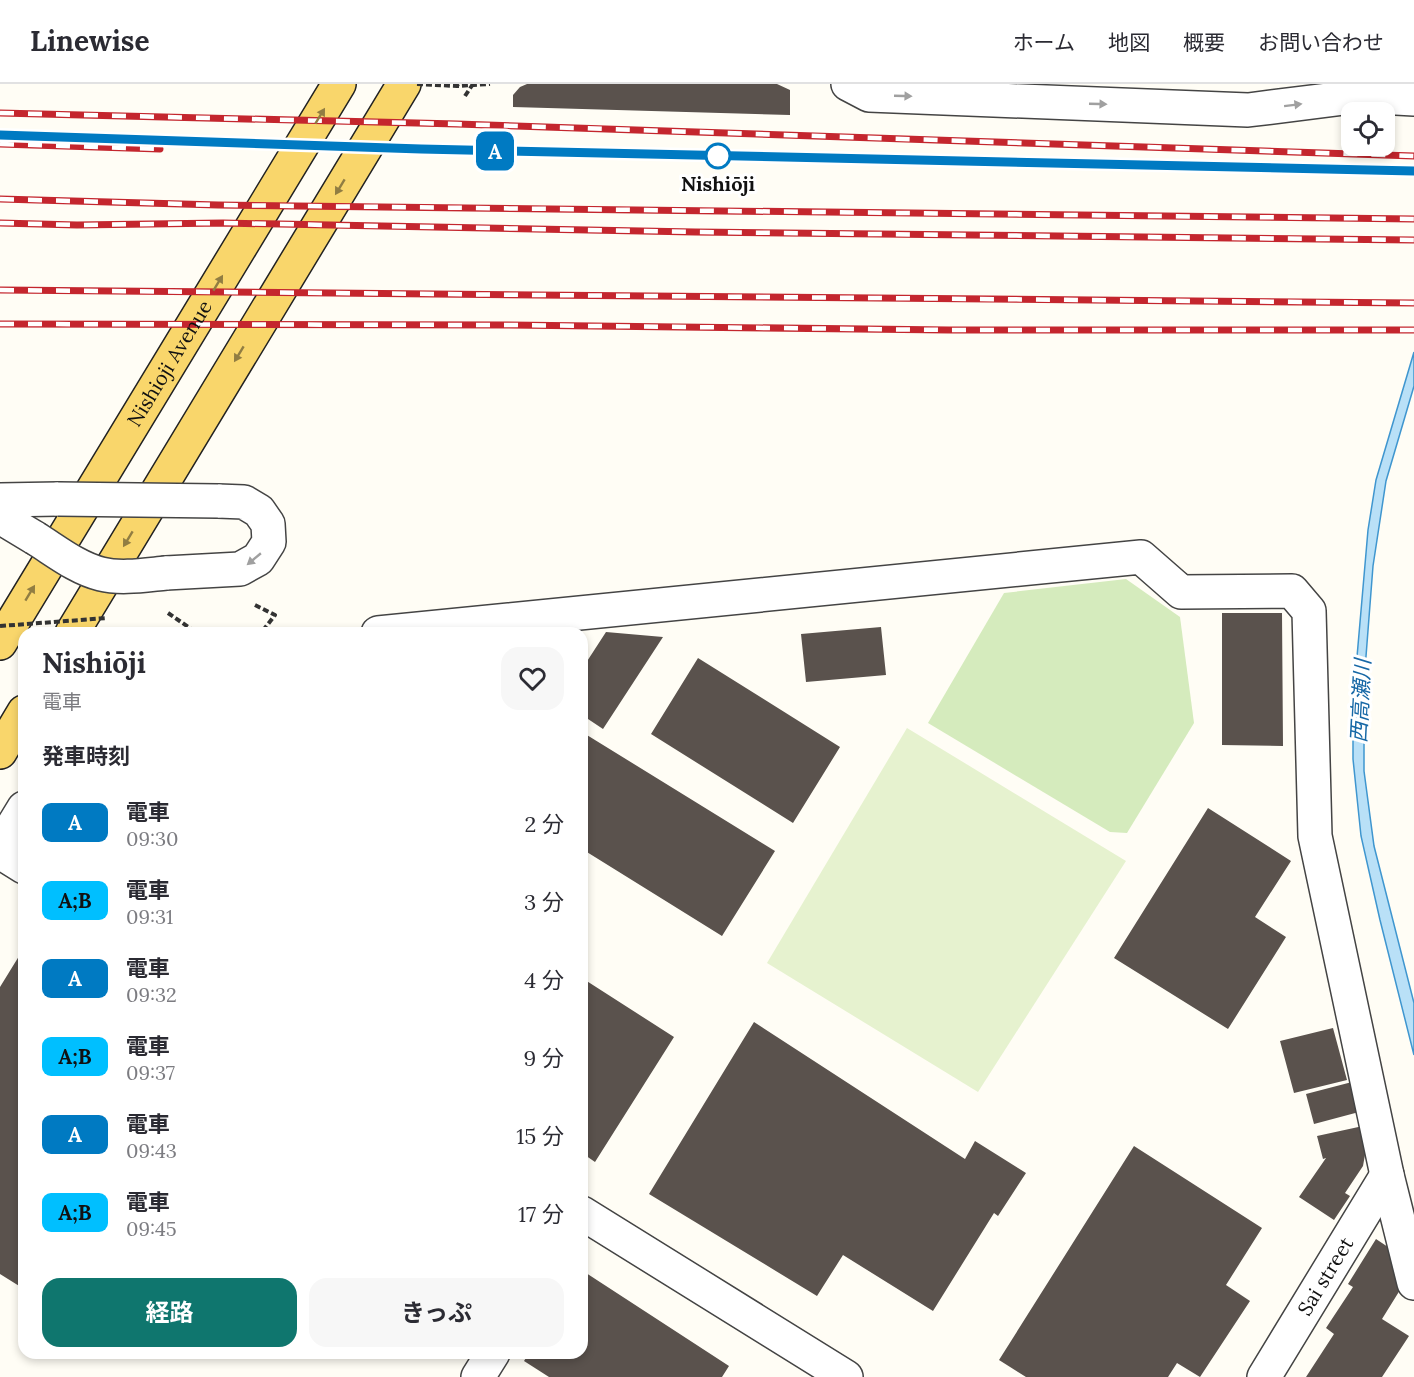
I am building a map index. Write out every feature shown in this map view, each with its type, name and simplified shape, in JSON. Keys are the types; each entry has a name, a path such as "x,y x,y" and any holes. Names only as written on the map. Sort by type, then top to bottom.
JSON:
{"main road":[{"name":"Nishioji Avenue","path":"0,643 339,84"},
{"path":"76,627 404,84"},
{"path":"0,752 18,722"}],"street":[{"path":"848,84 869,95 1248,110 1350,90 1414,99"},
{"path":"0,500 244,502 259,511 268,524 269,542 258,560 240,569 120,576 101,574 83,567 0,517"},
{"path":"438,627 1141,557 1181,592 1292,591 1309,611 1315,836 1387,1175 1414,1283"},
{"path":"0,847 18,818"},
{"path":"0,852 18,863"},
{"name":"Sai street","path":"1264,1377 1387,1175"},
{"path":"588,1217 846,1377"},
{"path":"478,1377 489,1359"}],"path":[{"path":"417,84 490,84"},
{"path":"465,96 473,84"},
{"path":"266,627 275,615 268,612"},
{"path":"168,613 188,627"},
{"path":"0,626 111,617"}],"green space":[{"path":"1126,579 1180,617 1194,723 1127,833 1110,832 928,723 1004,593"},
{"path":"907,728 1126,861 978,1092 767,963"}],"water":[{"name":"西高瀬川","path":"1414,352 1414,386 1386,481 1373,566 1364,682 1364,771 1374,846 1414,1003 1414,1055 1361,836 1353,759 1353,703 1368,530 1376,480"}],"building":[{"path":"527,84 777,84 790,90 790,115 513,107 513,95 520,87"},
{"path":"1222,613 1282,613 1283,746 1222,745"},
{"path":"881,627 886,675 806,682 801,634"},
{"path":"606,632 663,637 603,729 588,719 588,660"},
{"path":"698,658 840,747 793,823 651,734"},
{"path":"588,736 775,851 722,936 588,853"},
{"path":"1208,808 1291,861 1255,917 1286,937 1228,1029 1114,958"},
{"path":"18,958 18,1285 0,1274 0,987"},
{"path":"588,982 674,1037 595,1162 588,1157"},
{"path":"754,1022 965,1159 975,1141 1026,1173 998,1216 994,1213 933,1311 843,1255 817,1296 649,1194"},
{"path":"1333,1028 1347,1080 1294,1093 1280,1041"},
{"path":"1352,1082 1359,1112 1314,1124 1306,1094"},
{"path":"1363,1126 1366,1149 1363,1166 1345,1193 1350,1196 1334,1220 1299,1197 1326,1158 1323,1159 1317,1136"},
{"path":"1134,1146 1262,1228 1226,1285 1250,1301 1200,1377 1177,1363 1168,1377 1026,1377 999,1360"},
{"path":"1376,1239 1391,1249 1400,1290 1382,1319 1409,1336 1382,1377 1306,1377 1334,1334 1326,1328 1353,1287 1348,1284"},
{"path":"588,1274 729,1366 722,1377 549,1377 524,1361 525,1359 588,1359"}],"railway":[{"path":"0,113 457,124 1414,156"},
{"path":"0,135 421,149 1414,171"},
{"path":"0,144 160,149"},
{"path":"0,199 218,205 1414,219"},
{"path":"0,223 77,225 223,223 695,232 1414,240"},
{"path":"0,290 1414,303"},
{"path":"0,324 509,325 949,330 1414,330"}],"train":[{"name":"A","path":"0,135 421,149 1414,171"}],"place":[{"name":"Nishiōji","path":"718,156"}]}
